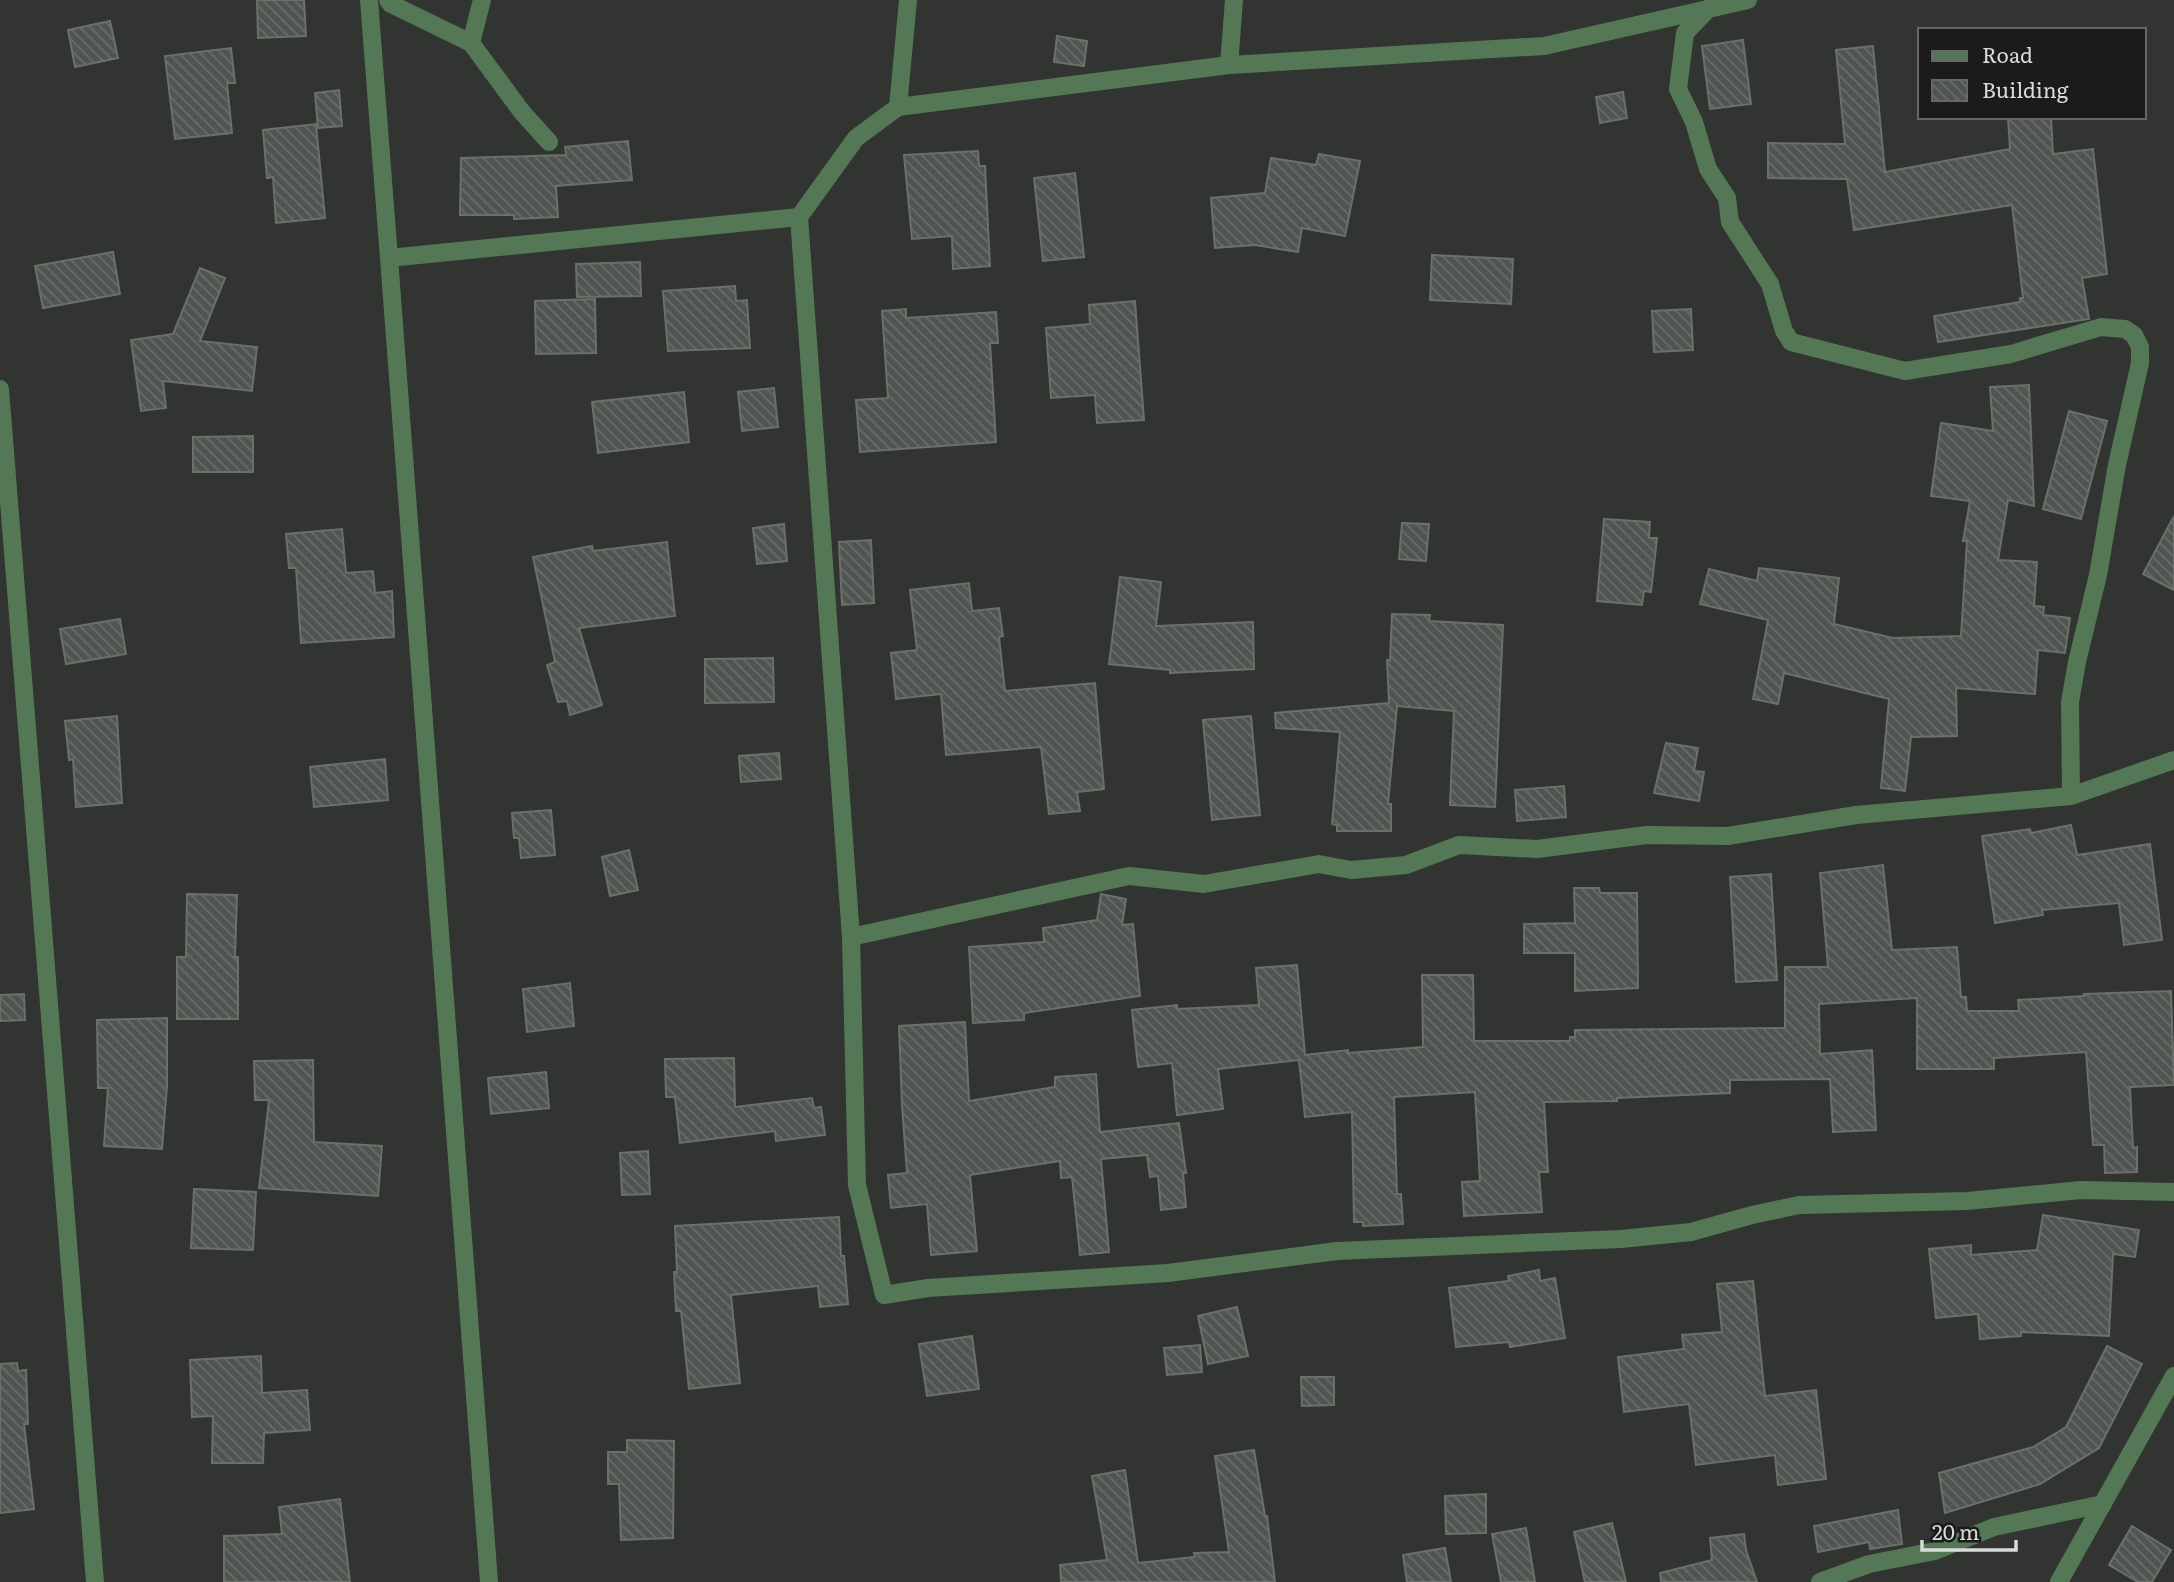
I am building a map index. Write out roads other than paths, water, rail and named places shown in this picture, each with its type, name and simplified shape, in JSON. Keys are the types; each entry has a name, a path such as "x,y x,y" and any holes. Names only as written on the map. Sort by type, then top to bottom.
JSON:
{"street":[{"path":"369,0 489,1582"},
{"path":"388,0 391,4 471,43 522,112 549,142"},
{"path":"471,43 482,0"},
{"path":"898,107 908,0"},
{"path":"1229,65 1234,0"},
{"path":"1748,0 1544,46 1229,65 898,107 856,138 799,217 851,937 857,1185 884,1295 928,1288 1168,1273 1338,1251 1622,1240 1692,1232 1799,1205 1967,1201 2081,1190 2174,1192"},
{"path":"1709,8 1685,33 1678,89 1693,122 1708,169 1727,198 1730,222 1770,284 1784,331 1791,342 1905,371 2011,354 2101,327 2125,329 2134,335 2140,347 2140,363 2070,702 2071,796"},
{"path":"389,258 799,217"},
{"path":"0,389 95,1582"},
{"path":"851,937 1129,876 1205,884 1319,864 1352,870 1406,865 1460,845 1537,849 1647,835 1728,836 1856,815 2071,796 2174,760"},
{"path":"2059,1582 2172,1383"},
{"path":"1820,1582 1869,1563 1935,1551 1993,1527 2104,1504"}]}
